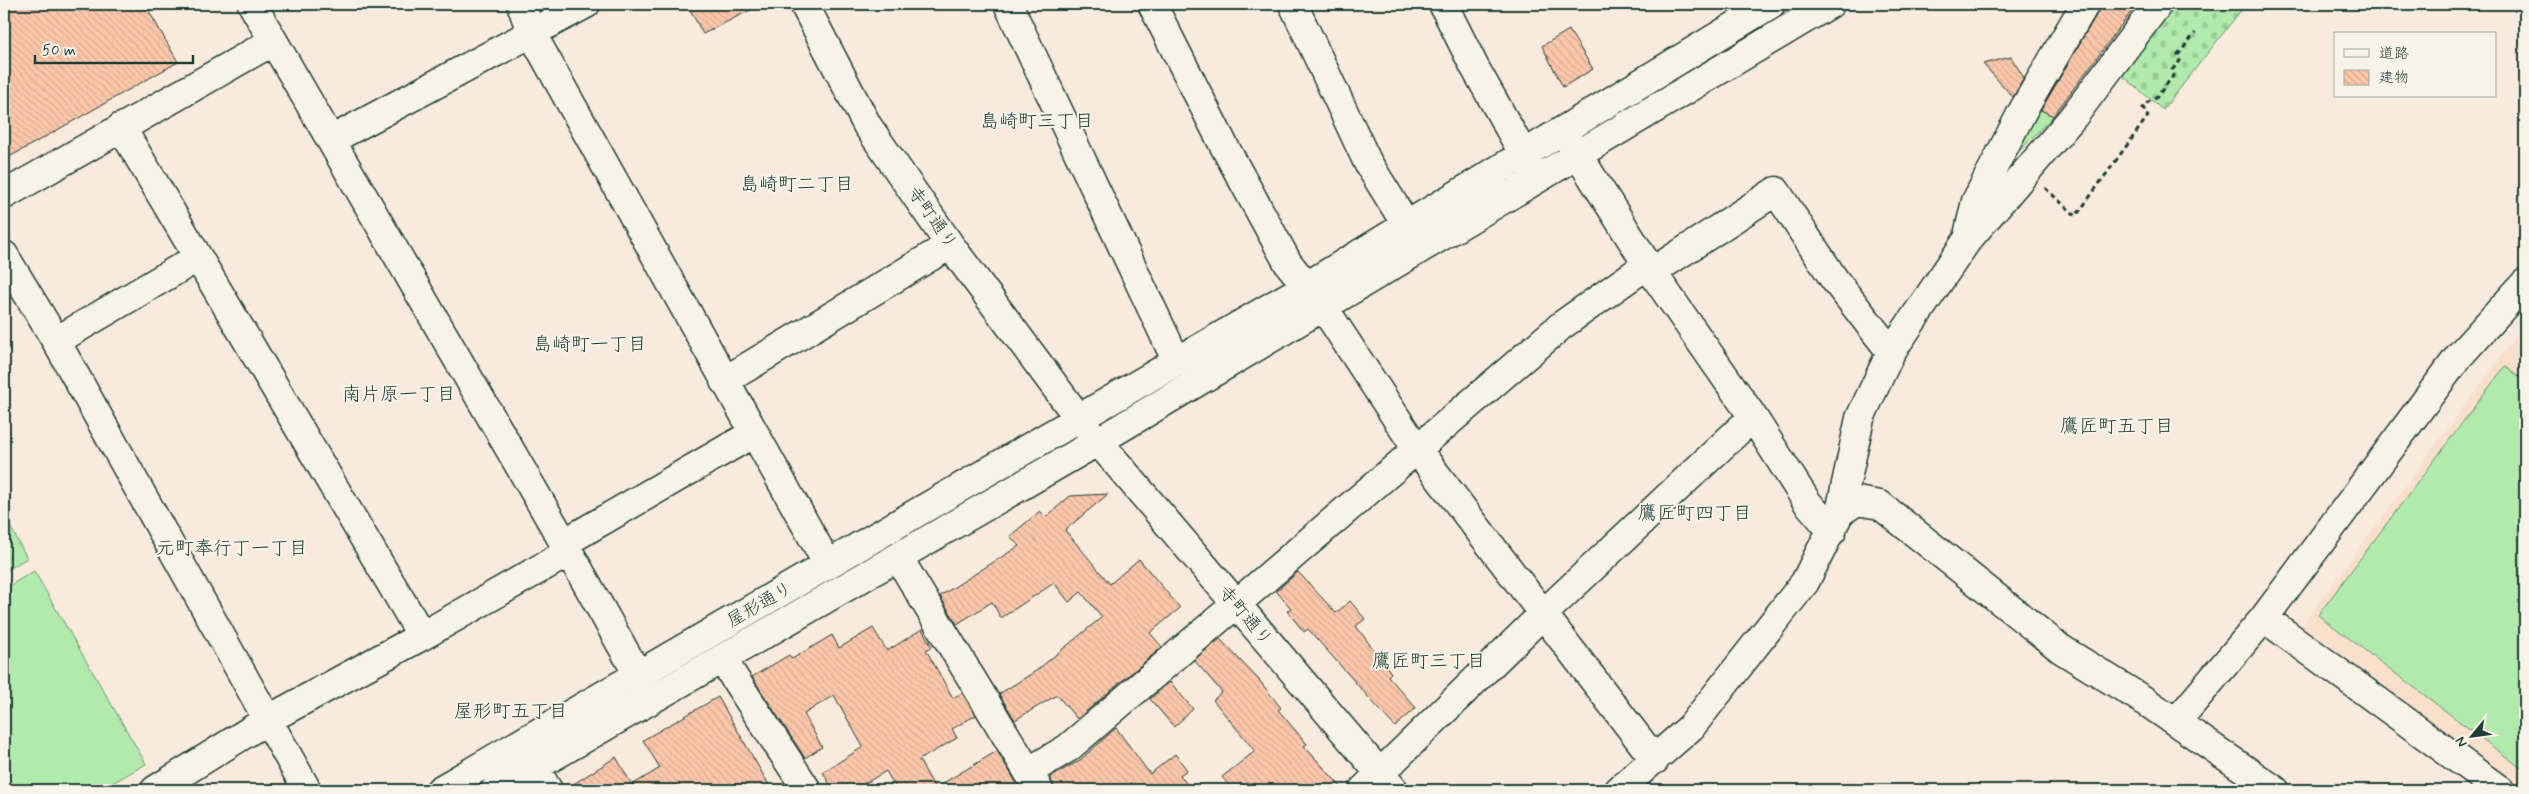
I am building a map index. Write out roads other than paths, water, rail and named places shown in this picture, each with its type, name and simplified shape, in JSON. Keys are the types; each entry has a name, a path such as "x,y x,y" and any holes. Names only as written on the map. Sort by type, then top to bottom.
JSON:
{"street":[{"path":"252,4 272,42 331,140 566,547 651,699"},
{"path":"521,4 531,32 828,565"},
{"path":"331,140 586,4"},
{"name":"寺町通り","path":"804,4 867,125 950,245 1097,442 1236,605 1379,785"},
{"path":"1008,4 1178,362"},
{"path":"1152,4 1223,144 1288,263 1305,287 1324,308 1416,448 1542,615 1655,760"},
{"path":"1293,4 1368,163 1422,249"},
{"path":"1443,4 1474,66 1537,179"},
{"name":"屋形通り","path":"440,790 1080,420 1407,226 1771,4"},
{"name":"屋形通り","path":"495,790 541,779 651,699 1097,442 1830,4"},
{"path":"1966,242 1976,201 2022,112 2085,4"},
{"path":"1619,790 1692,727 1799,590 1836,522 1860,418 1891,352 1966,242 2073,117 2158,4"},
{"path":"4,195 272,42"},
{"path":"121,127 422,636"},
{"path":"1563,132 1649,268 1753,417 1807,502 1836,522"},
{"path":"898,557 1034,781 1068,748 1416,448 1562,325 1649,268 1776,191 1834,279 1891,352"},
{"path":"724,381 950,245"},
{"path":"4,256 56,341 307,790"},
{"path":"56,341 197,258"},
{"path":"2176,722 2264,618 2459,356 2525,283"},
{"path":"1379,785 1542,615 1753,417"},
{"path":"155,790 267,720 422,636 754,433"},
{"path":"1836,522 1857,501 1880,505 2061,649 2176,722 2275,790"},
{"path":"2264,618 2500,790"},
{"path":"722,659 807,790"},
{"path":"521,744 541,779"}],"district":[{"name":"島崎町三丁目","path":"1037,121"},
{"name":"島崎町二丁目","path":"797,184"},
{"name":"島崎町一丁目","path":"590,344"},
{"name":"南片原一丁目","path":"399,394"},
{"name":"鷹匠町五丁目","path":"2117,426"},
{"name":"鷹匠町四丁目","path":"1695,513"},
{"name":"元町奉行丁一丁目","path":"232,548"},
{"name":"鷹匠町三丁目","path":"1429,661"},
{"name":"屋形町五丁目","path":"511,711"}]}
